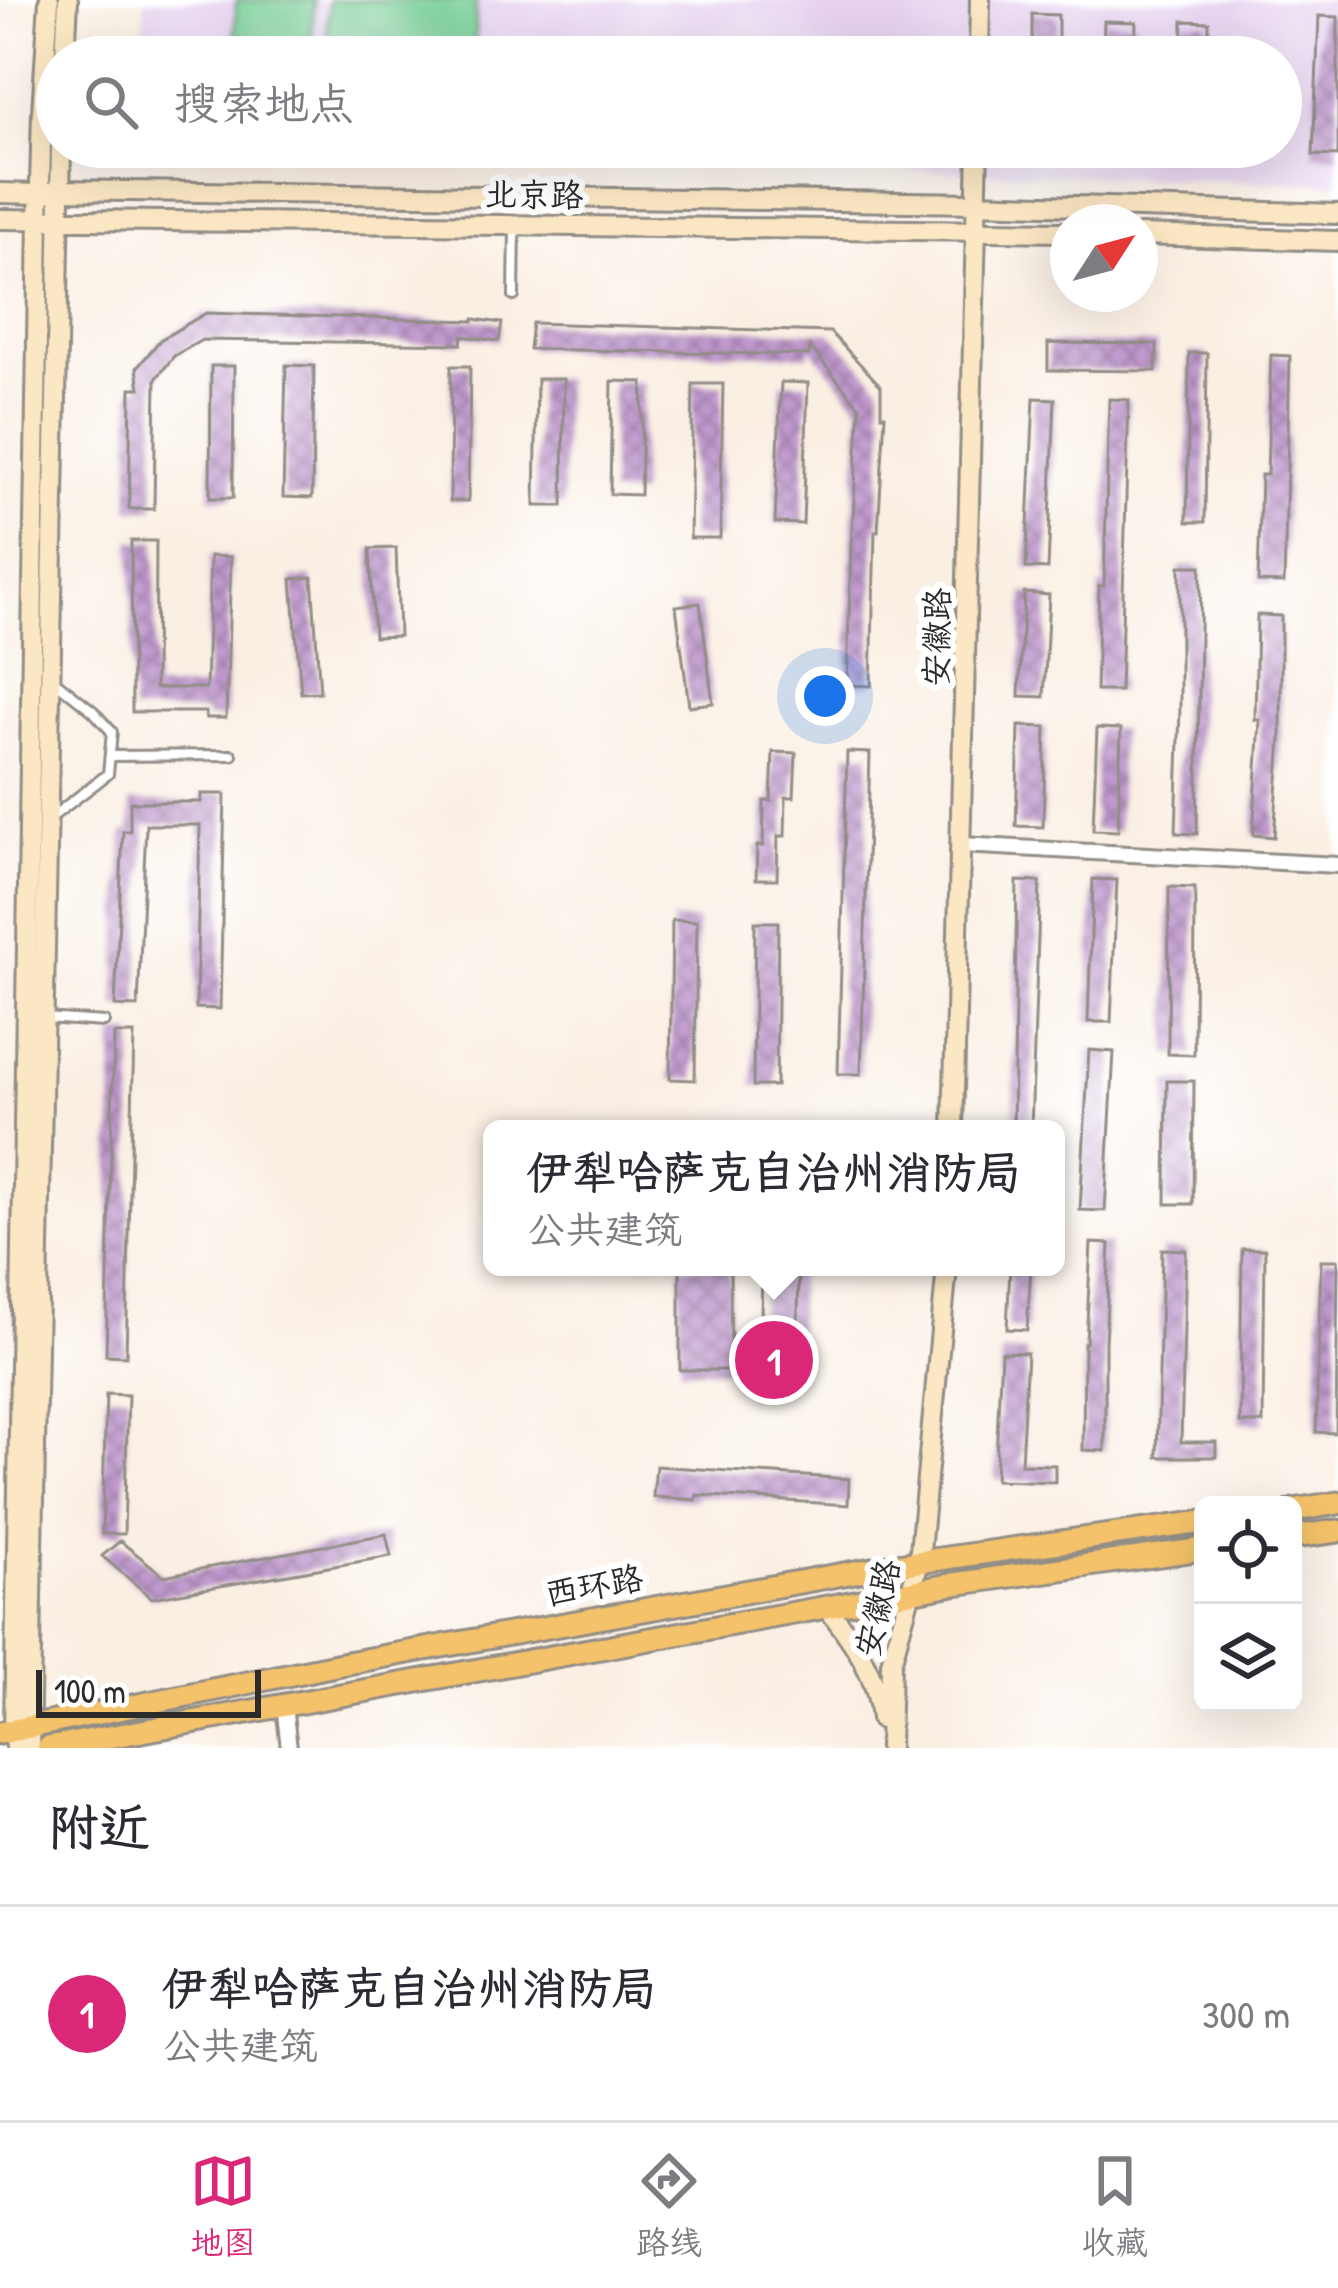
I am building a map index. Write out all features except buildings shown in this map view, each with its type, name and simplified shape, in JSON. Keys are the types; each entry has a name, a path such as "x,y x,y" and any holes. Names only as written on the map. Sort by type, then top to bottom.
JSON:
{"main road":[{"path":"1302,1509 1338,1503"},
{"name":"西环路","path":"18,1737 336,1665 919,1562 1194,1523"},
{"path":"1302,1536 1338,1531"},
{"name":"西环路","path":"48,1748 910,1592 1194,1550"}],"street":[{"path":"47,36 49,0"},
{"path":"66,36 68,0"},
{"path":"979,36 980,0"},
{"path":"18,1737 41,168"},
{"path":"18,1737 43,1018 61,168"},
{"name":"安徽路","path":"953,1120 978,168"},
{"name":"北京路","path":"0,193 60,190 977,203 1338,214"},
{"name":"北京路","path":"0,219 1050,231"},
{"path":"1158,236 1338,241"},
{"path":"961,845 1338,865"},
{"name":"安徽路","path":"886,1748 891,1663 919,1562 946,1276"},
{"path":"827,1607 858,1647 880,1699 886,1748"},
{"path":"284,1706 289,1748"}],"lane":[{"path":"514,296 515,224"},
{"path":"47,820 108,774 112,732 93,710 50,677"},
{"path":"110,756 232,755"},
{"path":"43,1018 104,1022"}],"shaded area":[{"path":"145,0 1338,0 1338,184 847,168 1302,168 1302,36 143,36"}],"green space":[{"path":"236,0 314,0 312,36 235,36"},
{"path":"329,0 476,0 475,36 327,36"}],"place":[{"name":"伊犁哈萨克自治州消防局","path":"774,1360"}]}
